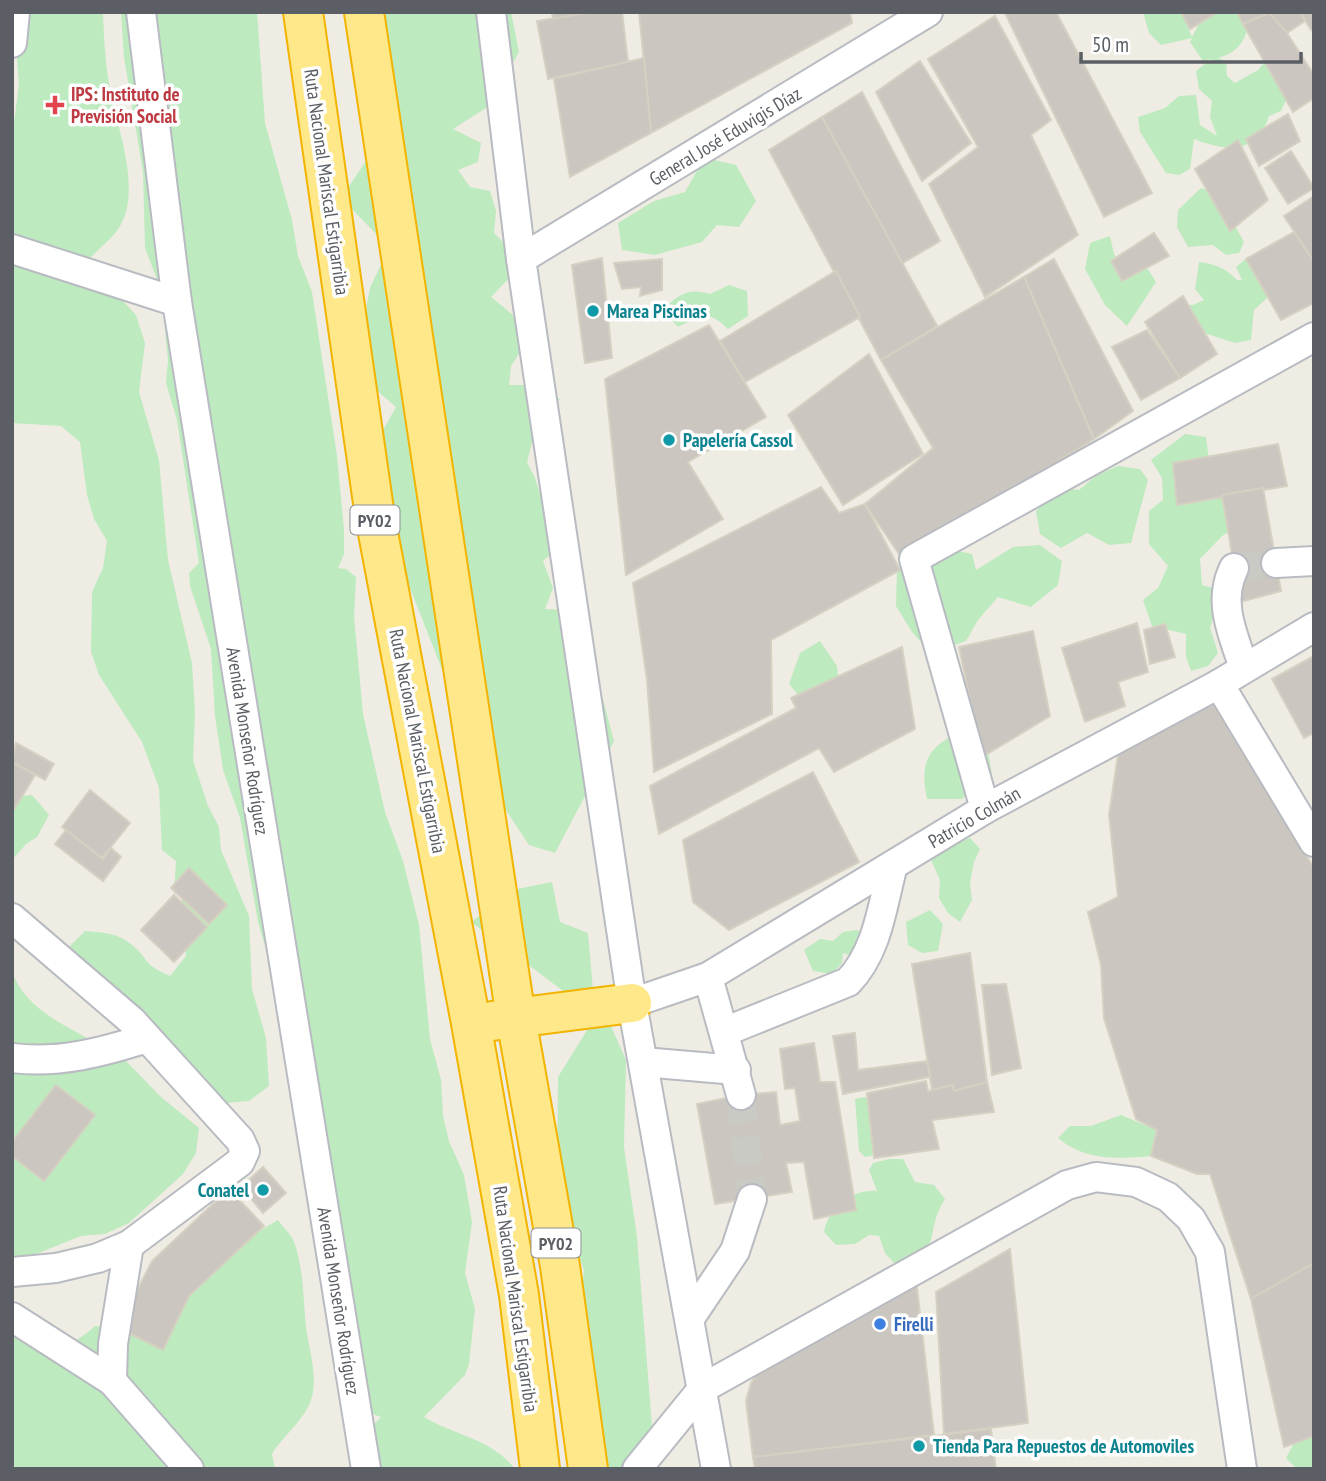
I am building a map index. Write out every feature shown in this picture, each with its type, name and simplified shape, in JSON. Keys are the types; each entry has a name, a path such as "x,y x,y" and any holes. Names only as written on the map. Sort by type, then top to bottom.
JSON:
{"highway":[{"name":"Ruta Nacional Mariscal Estigarribia","path":"303,12 375,517 471,1023 519,1295 540,1469"},
{"name":"PY02","path":"364,12 516,1017 560,1266 588,1469"},
{"path":"471,1023 632,1003"}],"street":[{"path":"12,43 15,12"},
{"name":"Avenida Monseñor Rodríguez","path":"141,12 177,302 366,1469"},
{"path":"491,12 521,259 632,1003 716,1469"},
{"name":"General José Eduvigis Díaz","path":"521,259 928,12"},
{"path":"12,249 177,302"},
{"path":"985,809 914,559 1314,337"},
{"path":"1276,563 1314,561"},
{"path":"1234,568 1226,585 1225,605 1244,668"},
{"name":"Patricio Colmán","path":"632,1003 708,977 985,809 1219,684 1314,627"},
{"path":"1219,684 1314,842"},
{"path":"724,1032 848,982 870,952 893,865"},
{"path":"12,918 132,1021 240,1140 245,1150 240,1162 129,1245 98,1258 56,1268 12,1272"},
{"path":"643,1062 738,1083 708,977"},
{"path":"12,1058 60,1060 101,1053 147,1038"},
{"path":"637,1469 703,1388 1067,1185 1096,1177 1136,1182 1168,1197 1191,1219 1210,1252 1242,1469"},
{"path":"690,1318 735,1251 752,1199"},
{"path":"112,1381 113,1344 129,1245"},
{"path":"12,1317 112,1381 189,1469"}],"green space":[{"path":"13,12 103,12 107,70 127,165 128,198 126,213 117,231 87,262 136,315 145,343 139,392 159,460 168,560 192,663 195,712 193,760 208,806 219,827 221,850 249,916 252,989 266,1038 269,1086 249,1101 225,1103 67,949 85,931 110,934 127,941 151,965 170,976 186,956 181,907 184,883 174,895 176,861 162,850 159,788 142,742 99,675 91,652 92,592 103,568 107,541 94,519 87,495 80,442 61,426 12,423 12,139 19,84"},
{"path":"121,12 257,12 265,123 292,220 298,256 312,292 337,456 344,530 344,554 338,568 346,569 356,577 354,616 363,714 385,812 403,861 419,925 430,1039 441,1080 443,1116 449,1141 464,1175 472,1222 465,1273 475,1309 469,1364 465,1375 424,1417 485,1444 515,1469 352,1469 359,1440 381,1417 370,1413 300,1152 273,973 258,922 240,818 223,770 215,716 211,649 190,586 189,573 199,563 177,420 166,383 168,360 163,309 158,282 145,248 143,172 124,57"},
{"path":"370,12 511,12 519,52 489,106 453,129 481,143 478,162 458,170 470,187 490,191 496,211 494,233 509,248 513,274 491,297 513,315 524,346 511,366 509,385 525,385 560,399 534,435 527,462 535,478 557,549 543,561 553,588 545,609 585,611 594,648 569,677 601,692 614,741 555,853 529,845 498,798 481,706 445,677 395,550 378,439 396,407 370,385 362,329 370,288 389,247 341,198 368,158"},
{"path":"1143,12 1181,12 1192,37 1205,12 1246,12 1246,35 1232,52 1218,58 1226,61 1227,76 1235,83 1258,70 1272,54 1290,92 1281,111 1269,116 1263,129 1248,144 1228,148 1194,139 1190,169 1179,175 1166,173 1140,132 1138,117 1165,108 1179,96 1196,95 1200,125 1217,136 1210,117 1212,101 1199,89 1196,71 1211,59 1203,61 1190,42 1192,38 1161,45 1149,33"},
{"path":"714,160 736,165 756,201 739,227 717,225 702,242 655,255 622,250 618,223 654,201 685,192 698,169"},
{"path":"1201,188 1217,193 1244,242 1239,253 1226,255 1213,245 1188,247 1177,227 1178,210"},
{"path":"1110,236 1114,254 1124,269 1144,263 1156,282 1127,326 1105,305 1085,269 1090,243"},
{"path":"1246,259 1259,260 1277,289 1254,310 1251,340 1235,343 1189,328 1177,305 1193,305 1204,300 1195,289 1199,262 1220,267 1237,280 1242,280 1236,267"},
{"path":"729,285 747,291 748,316 728,329 709,316 693,319 678,327 663,310 684,294 696,291 710,294"},
{"path":"1185,434 1206,437 1209,460 1238,526 1222,536 1200,559 1202,585 1213,588 1219,599 1210,628 1218,653 1208,666 1191,671 1186,657 1186,634 1152,626 1143,600 1158,588 1168,566 1149,544 1149,511 1163,500 1162,478 1151,460"},
{"path":"1118,466 1140,469 1148,480 1131,543 1109,545 1087,533 1061,548 1040,534 1036,511 1061,488 1079,490 1097,475"},
{"path":"1040,545 1062,561 1058,585 1031,607 998,597 978,620 966,641 931,653 912,632 896,606 897,571 944,548 972,554 976,570 1013,547"},
{"path":"820,641 837,666 839,687 800,697 789,684 800,653"},
{"path":"975,724 987,745 992,775 962,799 927,799 925,770 933,751 950,737"},
{"path":"32,795 49,815 37,837 26,844 12,860 12,805 21,796"},
{"path":"970,838 980,849 970,883 972,900 960,922 948,913 939,898 940,880 928,853"},
{"path":"552,882 560,922 588,933 593,990 566,993 471,922 517,889"},
{"path":"930,910 943,924 938,951 922,953 908,945 906,922"},
{"path":"856,930 867,933 857,958 843,953 842,963 832,974 813,971 804,950 820,939 833,941 843,932"},
{"path":"12,971 18,985 37,1006 60,1023 99,1045 101,1053 125,1060 161,1097 199,1128 196,1153 183,1174 129,1223 105,1234 81,1236 36,1254 12,1256"},
{"path":"602,1006 626,1060 624,1147 637,1237 654,1451 659,1469 606,1469 575,1346 584,1271 557,1189 558,1077"},
{"path":"855,1099 870,1099 876,1155 865,1157 859,1151"},
{"path":"1121,1115 1157,1130 1151,1156 1114,1158 1091,1155 1058,1138 1070,1126 1091,1126"},
{"path":"903,1159 915,1182 934,1185 945,1199 927,1247 910,1259 894,1263 885,1253 879,1236 869,1235 855,1244 836,1245 824,1232 831,1215 843,1201 859,1193 877,1191 869,1170 873,1163"},
{"path":"278,1220 293,1239 297,1251 314,1383 307,1409 272,1454 275,1469 12,1469 12,1321 45,1340 63,1344 83,1336 95,1326 118,1328 244,1240"},
{"path":"1314,1429 1314,1469 1297,1469 1286,1458 1297,1437"}],"building":[{"path":"552,12 594,12 553,19"},
{"path":"594,12 622,12 628,62 548,79 537,21"},
{"path":"639,12 850,12 852,23 651,133"},
{"path":"1056,12 1152,193 1104,217 1005,13"},
{"path":"1181,12 1218,12 1190,29"},
{"path":"1237,12 1300,12 1305,21 1287,33 1269,13 1243,24"},
{"path":"1300,12 1314,12 1314,28 1311,30"},
{"path":"1269,13 1287,33 1314,75 1314,98 1293,112 1243,24"},
{"path":"995,16 1051,120 1031,135 1078,235 985,297 929,184 978,147 928,59"},
{"path":"644,58 651,133 570,177 554,79"},
{"path":"920,61 971,143 922,181 876,92"},
{"path":"862,92 940,241 901,264 822,117"},
{"path":"1288,114 1300,141 1259,166 1246,139"},
{"path":"822,117 937,326 881,360 769,150"},
{"path":"1238,140 1268,200 1230,231 1195,169"},
{"path":"1291,151 1314,188 1288,204 1265,168"},
{"path":"1314,196 1314,262 1284,216"},
{"path":"1294,232 1314,262 1314,303 1281,320 1246,259"},
{"path":"1154,233 1169,256 1122,281 1111,261"},
{"name":"Marea Piscinas","path":"602,258 612,358 585,363 572,265"},
{"path":"662,259 662,290 640,296 641,287 622,289 614,263"},
{"path":"1054,259 1133,411 1094,439 1024,277"},
{"path":"836,271 860,317 745,382 720,341"},
{"path":"1024,277 1094,439 901,557 865,504 933,448 881,360"},
{"path":"1183,296 1217,354 1180,378 1145,322"},
{"name":"Papelería Cassol","path":"709,325 766,417 688,462 723,519 626,575 605,379"},
{"path":"1147,330 1180,378 1141,400 1112,347"},
{"path":"869,354 923,454 843,505 788,415"},
{"path":"1278,444 1287,486 1177,505 1173,463"},
{"path":"821,487 839,513 865,504 900,570 771,640 772,714 654,772 647,680 633,583"},
{"path":"1263,488 1281,591 1240,602 1222,495"},
{"path":"1137,623 1148,672 1118,682 1125,706 1085,722 1062,648"},
{"path":"1165,624 1175,657 1150,664 1144,630"},
{"path":"1033,631 1050,716 982,757 959,647"},
{"path":"902,647 915,729 834,772 819,748 659,834 650,786 796,708 791,698"},
{"path":"1314,656 1314,733 1304,738 1272,679"},
{"path":"1210,699 1314,868 1314,1263 1251,1299 1210,1174 1197,1174 1151,1156 1157,1130 1136,1119 1104,1018 1101,965 1088,912 1118,897 1109,815 1118,755"},
{"path":"16,743 54,764 45,780 12,762"},
{"path":"12,762 35,775 12,813"},
{"path":"813,772 859,862 729,930 693,902 683,840"},
{"path":"90,790 130,823 102,858 62,827"},
{"path":"66,830 103,859 111,848 121,857 103,881 55,844"},
{"path":"189,868 227,905 209,924 171,888"},
{"path":"174,895 207,927 174,962 141,930"},
{"path":"970,953 987,1082 954,1091 953,1085 932,1090 912,964"},
{"path":"1006,984 1021,1068 992,1075 982,985"},
{"path":"855,1033 858,1070 927,1061 930,1077 843,1094 833,1036"},
{"path":"814,1043 820,1082 835,1082 856,1210 814,1219 804,1162 786,1163 792,1192 715,1204 697,1104 741,1095 776,1092 780,1125 800,1121 795,1088 785,1089 780,1049"},
{"path":"926,1081 928,1091 953,1085 954,1091 987,1082 994,1112 932,1120 939,1149 874,1158 867,1093"},
{"path":"56,1085 95,1115 44,1181 12,1156 12,1142"},
{"name":"Conatel","path":"263,1167 286,1193 263,1213 241,1187"},
{"path":"229,1189 264,1226 189,1296 163,1350 118,1328 152,1261"},
{"path":"1010,1249 1028,1423 944,1434 936,1292"},
{"path":"1314,1263 1314,1436 1284,1447 1251,1299"},
{"name":"Firelli","path":"916,1279 934,1435 753,1457 746,1401 751,1383 761,1369"},
{"name":"Tienda Para Repuestos de Automoviles","path":"991,1429 996,1469 755,1469 753,1457"}],"tunnel":[{"path":"1234,568 1276,563"},
{"path":"741,1095 752,1199"}],"place":[{"name":"IPS: Instituto de Previsión Social","path":"55,105"},
{"name":"Marea Piscinas","path":"593,311"},
{"name":"Papelería Cassol","path":"669,440"},
{"name":"Conatel","path":"263,1190"},
{"name":"Firelli","path":"880,1324"},
{"name":"Tienda Para Repuestos de Automoviles","path":"919,1446"}]}
